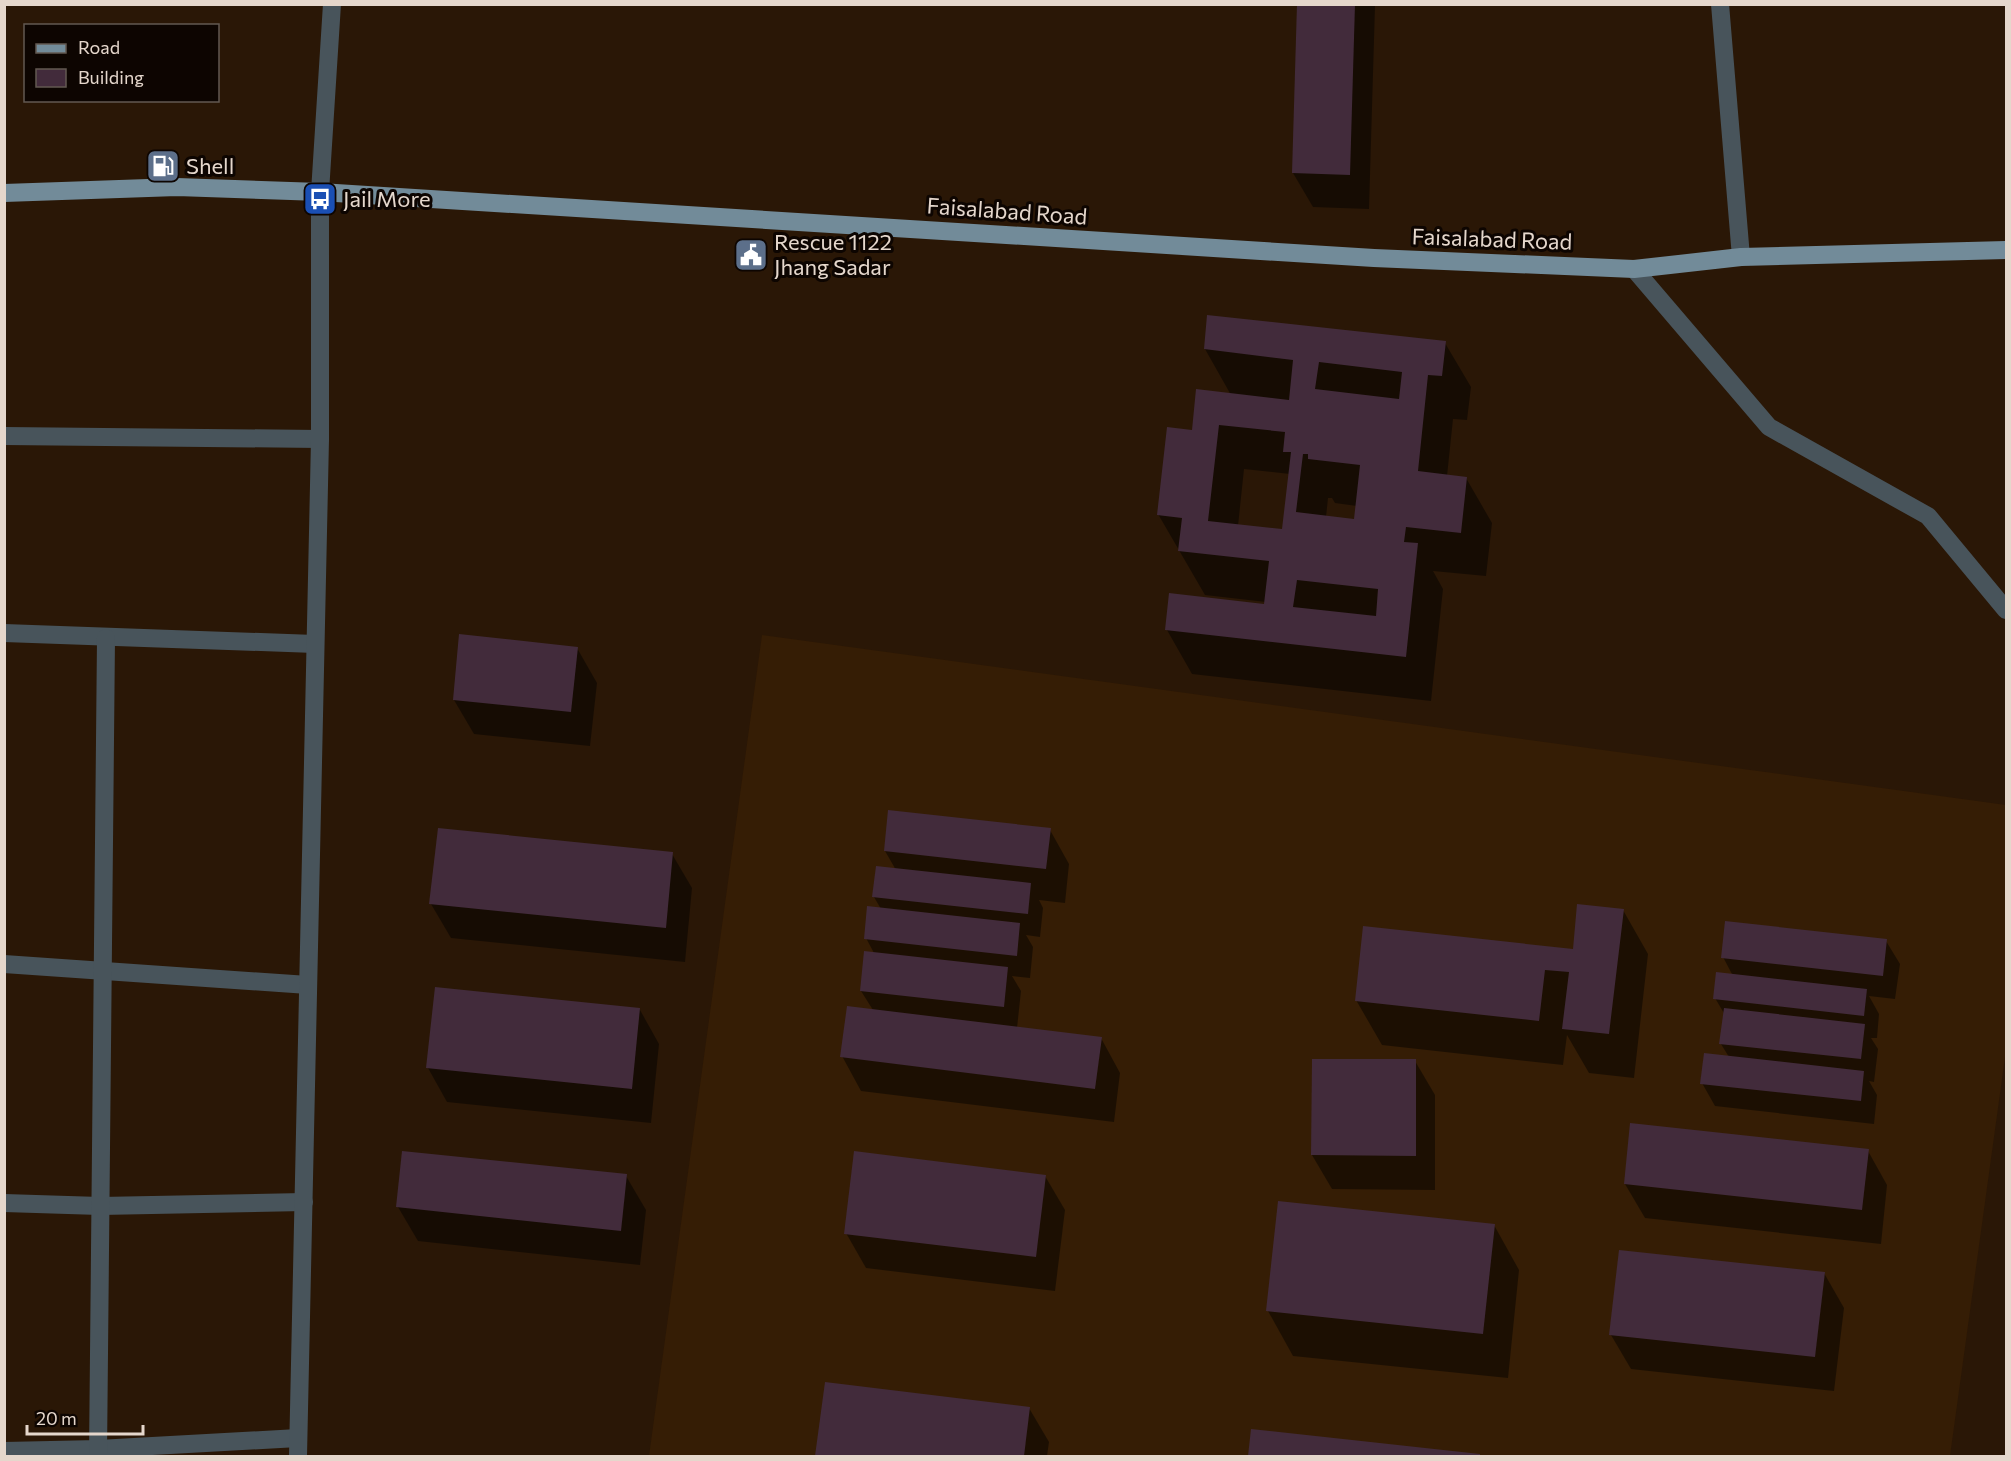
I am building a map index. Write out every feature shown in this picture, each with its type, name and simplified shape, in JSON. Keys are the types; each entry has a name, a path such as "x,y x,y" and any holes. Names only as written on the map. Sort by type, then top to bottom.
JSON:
{"main road":[{"name":"Faisalabad Road","path":"4,193 177,187 320,192 1374,258 1634,269 1741,258 2007,250"}],"street":[{"path":"298,1456 320,440 320,192 332,4"},
{"path":"1720,4 1741,258"},
{"path":"1634,269 1769,427 1928,516 2007,610"},
{"path":"4,436 320,440"},
{"path":"4,633 315,644"},
{"path":"98,1453 106,638"},
{"path":"4,964 308,985"},
{"path":"4,1203 100,1206 304,1202"},
{"path":"4,1451 98,1453 298,1438"}],"shaded area":[{"path":"762,635 2006,805 2006,1050 1950,1456 649,1456"}],"building":[{"path":"1297,4 1355,4 1350,175 1292,173"},
{"path":"1207,315 1446,341 1442,376 1428,375 1418,471 1467,477 1461,533 1406,527 1404,542 1418,543 1406,657 1165,630 1169,593 1264,604 1269,561 1178,551 1182,518 1157,515 1167,427 1192,430 1196,389 1289,400 1293,360 1204,349","holes":["1319,362 1402,372 1399,399 1315,389","1219,425 1285,432 1283,452 1291,452 1282,529 1208,521","1303,454 1308,454 1308,459 1360,465 1354,519 1296,512","1297,580 1378,589 1376,616 1293,607"]},
{"path":"459,634 578,647 571,712 453,700"},
{"path":"888,810 1051,828 1046,869 884,851"},
{"path":"438,828 673,852 666,928 429,904"},
{"path":"876,866 1031,883 1028,914 872,897"},
{"path":"1577,904 1624,909 1609,1034 1562,1029 1569,972 1545,970 1539,1021 1355,1001 1363,926 1573,949"},
{"path":"867,906 1020,923 1017,956 864,939"},
{"path":"1725,921 1887,939 1883,976 1721,958"},
{"path":"864,951 1008,967 1004,1007 860,991"},
{"path":"1716,972 1867,989 1864,1016 1713,999"},
{"path":"435,987 640,1008 632,1089 426,1068"},
{"path":"847,1006 1102,1037 1095,1089 840,1057"},
{"path":"1724,1008 1865,1024 1861,1059 1719,1044"},
{"path":"1704,1053 1864,1071 1861,1101 1700,1084"},
{"path":"1312,1059 1416,1059 1416,1156 1311,1155"},
{"path":"1630,1123 1869,1149 1862,1210 1624,1184"},
{"path":"402,1151 627,1174 621,1231 396,1207"},
{"path":"854,1151 1046,1175 1036,1257 844,1234"},
{"path":"1278,1201 1495,1224 1483,1334 1266,1311"},
{"path":"1619,1250 1825,1272 1815,1357 1609,1335"},
{"path":"825,1382 1030,1407 1024,1456 815,1456"},
{"path":"1251,1429 1480,1454 1480,1456 1248,1456"}],"place":[{"name":"Shell","path":"163,166"},
{"name":"Jail More","path":"320,199"},
{"name":"Rescue 1122 Jhang Sadar","path":"751,255"}]}
